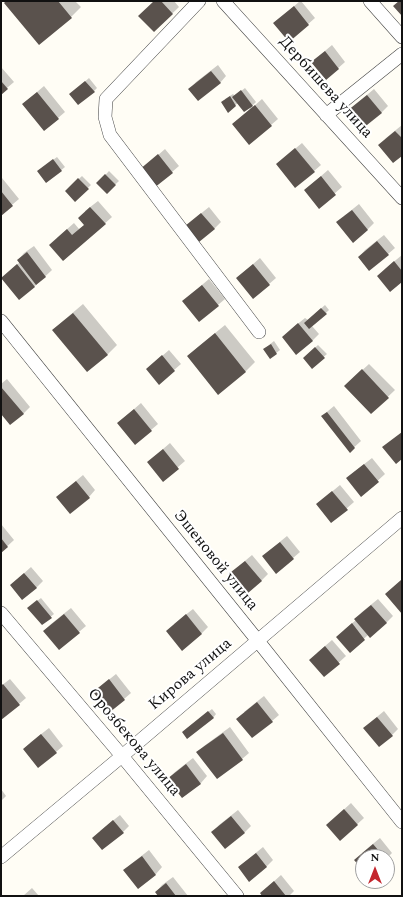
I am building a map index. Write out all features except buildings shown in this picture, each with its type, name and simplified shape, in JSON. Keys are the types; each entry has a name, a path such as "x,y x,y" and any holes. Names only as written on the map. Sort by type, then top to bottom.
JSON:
{"street":[{"path":"199,1 106,99 106,117 110,135 259,332"},
{"name":"Дербишева улица","path":"223,1 402,198"},
{"path":"370,1 402,37"},
{"path":"326,114 402,54"},
{"name":"Эшеновой улица","path":"1,322 402,822"},
{"name":"Кирова улица","path":"1,857 402,518"},
{"name":"Орозбекова улица","path":"1,613 122,756 237,896"}]}
